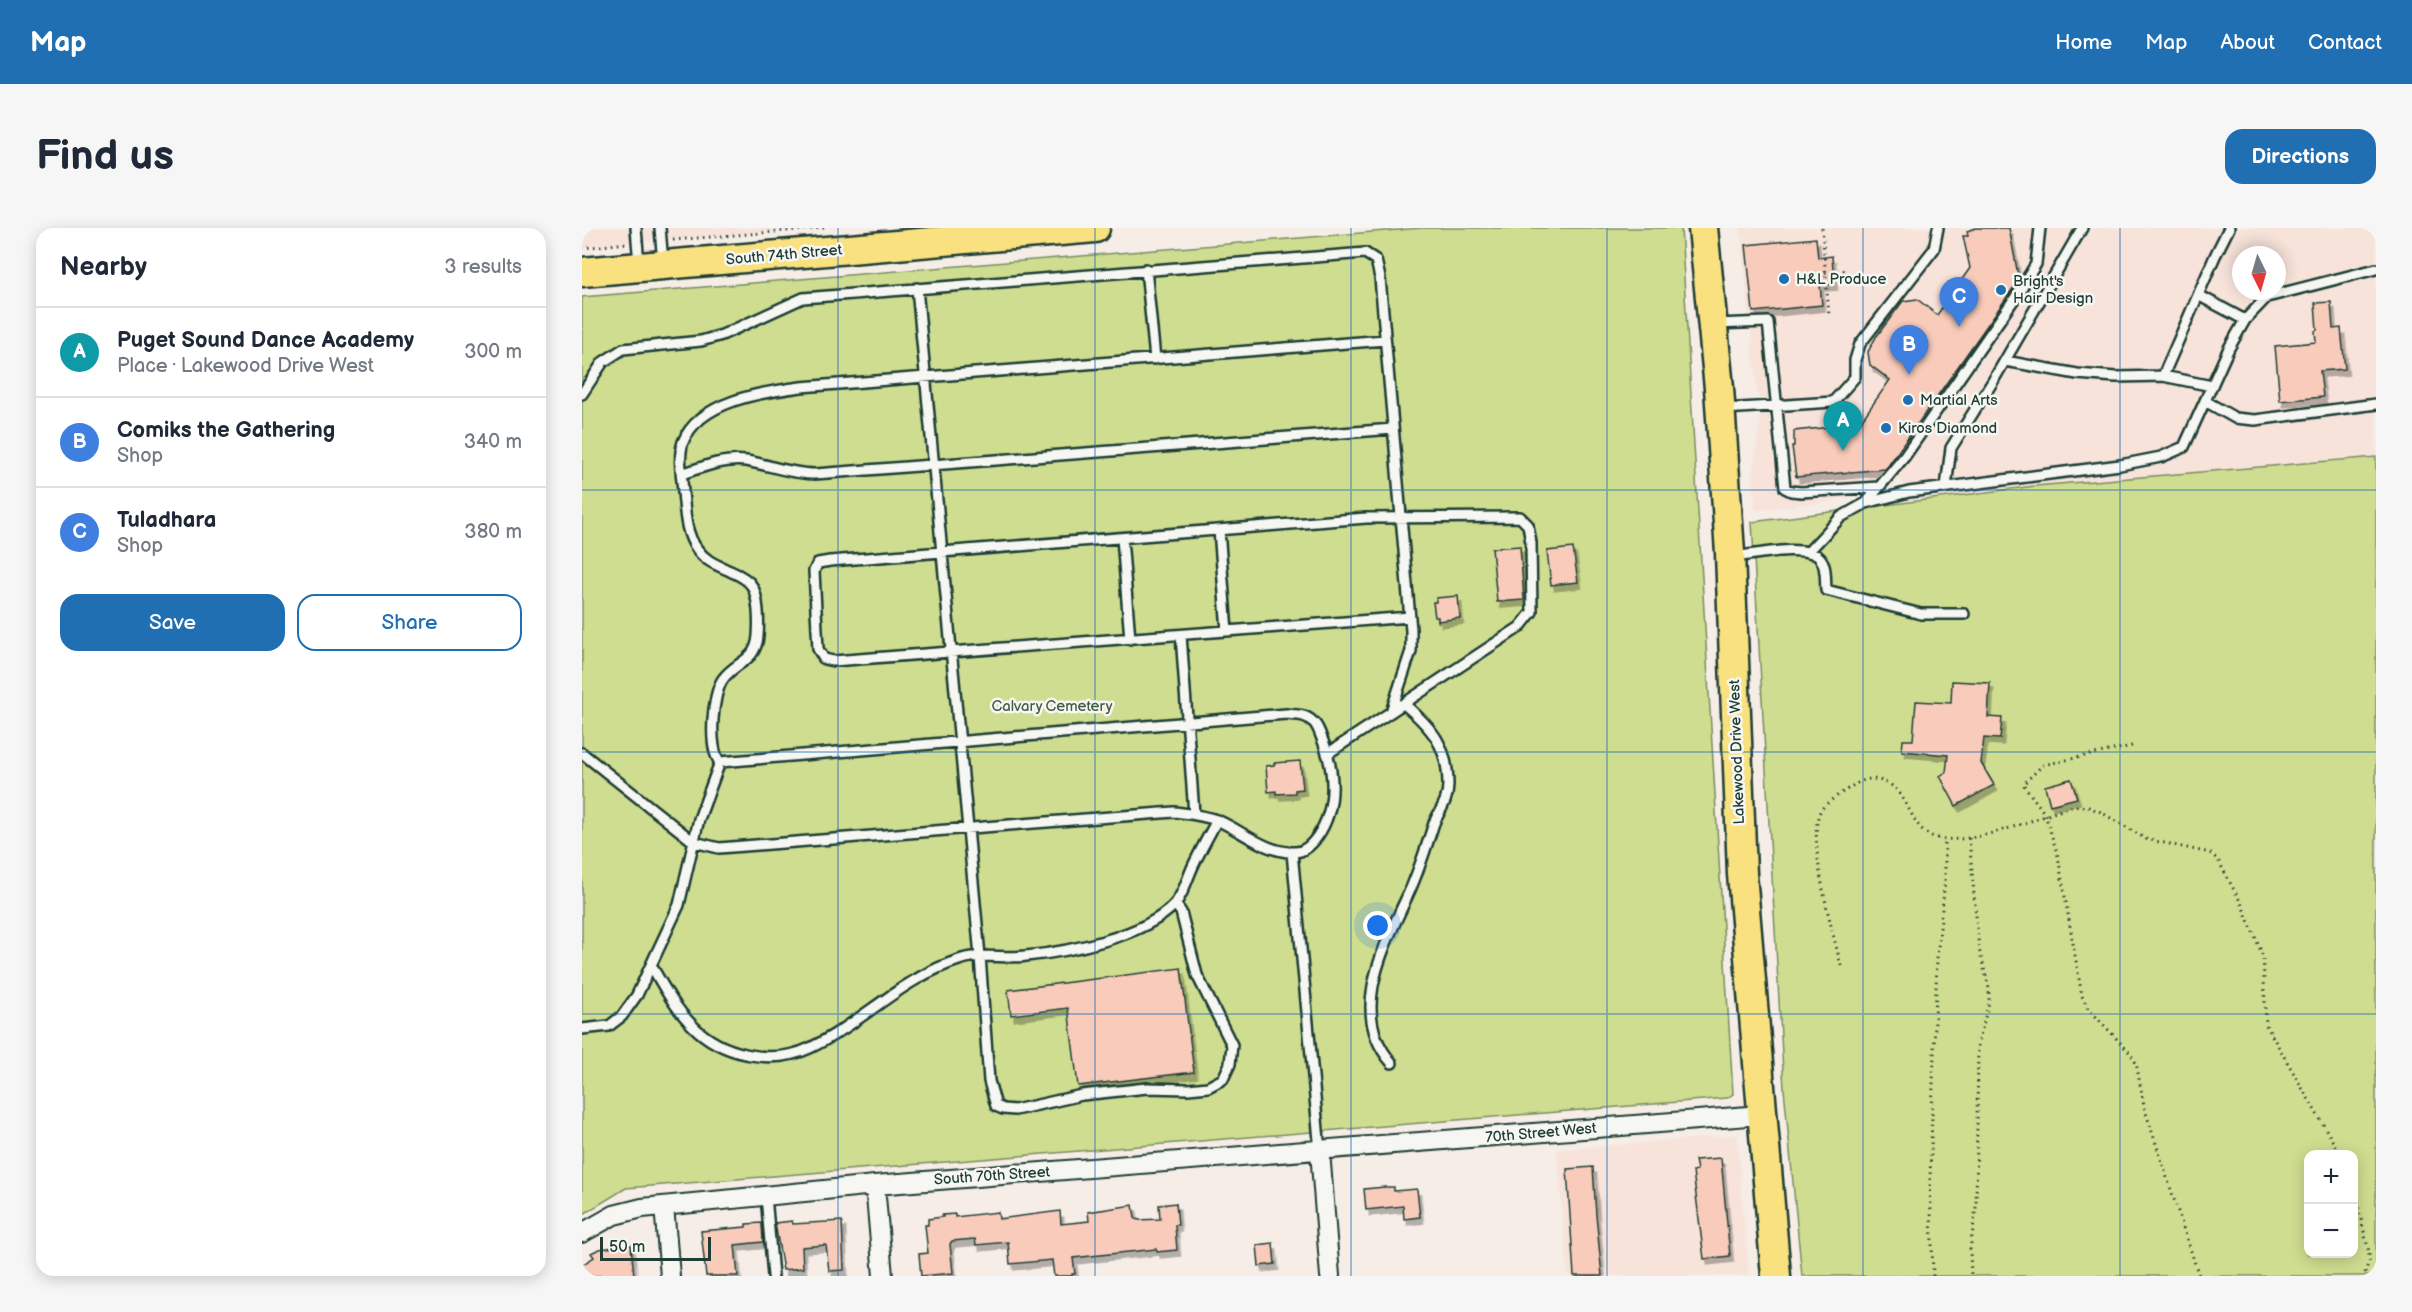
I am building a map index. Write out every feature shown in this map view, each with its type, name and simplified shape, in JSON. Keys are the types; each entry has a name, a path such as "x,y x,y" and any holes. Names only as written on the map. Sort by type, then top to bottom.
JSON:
{"main road":[{"name":"South 74th Street","path":"582,272 650,254 1095,228"},
{"name":"Lakewood Drive West","path":"1703,228 1713,324 1731,557 1742,874 1776,1276"}],"street":[{"name":"70th Street West","path":"1320,1151 1761,1116"},
{"name":"South 70th Street","path":"582,1233 626,1210 875,1185 1320,1151"},
{"path":"1320,1151 1330,1276"},
{"path":"875,1185 883,1276"},
{"path":"664,1206 670,1276"}],"lane":[{"path":"636,228 650,254"},
{"path":"650,254 660,228"},
{"path":"1720,410 1833,402 1855,377 1855,360 1860,344 1934,249 1938,228"},
{"path":"1866,503 1905,456 2036,264 2040,228"},
{"path":"1946,488 1951,448 2005,361 2082,228"},
{"path":"2163,375 2229,228"},
{"path":"582,394 603,362 623,349 701,341 722,335 803,298 1365,253 1376,260 1379,269 1410,617 1411,651 1391,712"},
{"path":"1146,269 1155,359"},
{"path":"1809,551 1841,518 1866,503 1909,492 2120,465 2161,457 2184,447 2245,320 2267,297 2376,269"},
{"path":"917,288 980,956 989,1081 996,1106 1015,1110 1082,1095 1147,1088 1208,1087 1223,1079 1230,1064 1232,1045 1197,975 1181,912 1175,904"},
{"path":"2198,295 2245,320"},
{"path":"1713,324 1768,322 1785,488 1801,492 1879,487"},
{"path":"720,762 715,756 713,746 716,694 722,680 748,659 757,648 759,632 753,587 746,580 710,563 696,549 688,532 682,474 682,444 693,425 715,410 736,400 764,392 801,387 1385,340"},
{"path":"2005,361 2077,374 2116,377 2163,375 2212,386"},
{"path":"2205,401 2235,418 2255,420 2376,404"},
{"path":"682,474 727,462 746,461 774,469 815,474 1393,429"},
{"path":"1327,754 1520,627 1532,612 1533,594 1528,525 1520,517 1366,518 818,563 814,571 818,649 824,659 833,661 1410,617"},
{"path":"1219,530 1227,631"},
{"path":"1122,538 1130,639"},
{"path":"1731,557 1796,550 1809,551 1820,558 1825,569 1826,590 1921,614 1964,614"},
{"path":"1181,635 1194,814"},
{"path":"1392,1063 1383,1053 1373,1019 1373,980 1386,941 1411,887 1436,819 1445,806 1448,787 1446,765 1439,743 1428,725 1404,704"},
{"path":"582,753 694,842 719,848 1174,812 1217,820 1266,846 1292,852 1305,849 1314,842 1328,814 1333,791 1327,754 1315,722 1305,716 1286,714 720,762"},
{"path":"582,1029 609,1026 622,1016 637,995 679,906 699,819 720,762"},
{"path":"651,965 666,991 692,1026 732,1050 755,1057 783,1056 809,1049 914,979 963,959 980,956 1026,956 1105,940 1129,934 1155,920 1175,904 1217,820"},
{"path":"1292,852 1320,1151"},
{"path":"766,1196 773,1276"}],"path":[{"path":"582,248 650,254 824,228"},
{"path":"1822,228 1829,316"},
{"path":"1819,273 1847,270"},
{"path":"2132,746 2043,765 2023,784 2045,814 2058,856 2082,996 2088,1008 2130,1053 2136,1063 2145,1110 2199,1276"},
{"path":"1841,966 1816,850 1816,826 1821,810 1859,782 1874,777 1891,785 1899,792 1918,825 1935,838 1969,838 2074,806 2099,811 2146,839 2210,853 2218,860 2241,903 2263,956 2266,1025 2337,1150"},
{"path":"1969,838 1979,949 1989,988 1989,1002 1978,1044 1976,1208 1970,1250 1971,1276"},
{"path":"1933,1276 1930,1179 1937,957 1945,880 1945,839"},
{"path":"2357,1204 2369,1252 2369,1261 2364,1276"}],"shaded area":[{"path":"582,228 810,228 582,247"},
{"path":"1740,228 2376,228 2376,457 2035,486 1910,502 1901,479 1890,486 1823,503 1755,510 1753,472 1760,421"},
{"path":"1737,1135 1749,1276 1568,1276 1557,1150"}],"green space":[{"name":"Calvary Cemetery","path":"1422,228 1681,228 1733,1094 1727,1098 626,1188 582,1215 582,297"},
{"path":"2376,457 2376,1276 1802,1276 1784,1089 1752,522 2035,486"}],"building":[{"path":"1976,228 2009,228 2019,280 1888,466 1885,469 1796,477 1792,446 1794,446 1794,431 1859,424 1890,380 1870,365 1868,352 1876,337 1903,301 1917,299 1937,315 1970,268 1963,236 1968,236 1967,231"},
{"name":"H&L Produce","path":"1816,238 1818,258 1832,256 1834,284 1820,285 1822,305 1753,312 1746,245"},
{"path":"2331,302 2333,329 2341,328 2345,369 2320,371 2323,397 2280,401 2275,346 2316,342 2315,303"},
{"path":"1520,546 1524,600 1497,602 1492,548"},
{"path":"1573,548 1578,582 1551,585 1547,551"},
{"path":"1458,596 1460,618 1438,621 1438,617 1435,617 1433,602 1436,602 1436,598"},
{"path":"1952,681 1990,683 1988,717 2002,718 2000,739 1984,738 1981,763 1994,785 1956,806 1940,776 1946,772 1948,755 1902,751 1903,740 1913,740 1916,701 1951,703"},
{"path":"1300,761 1303,789 1295,790 1295,793 1268,792 1266,766 1274,765 1274,763"},
{"path":"2071,779 2077,798 2050,805 2045,786"},
{"path":"1181,968 1194,1072 1078,1086 1068,1008 1011,1015 1008,990"},
{"path":"1721,1158 1730,1256 1704,1259 1693,1171 1697,1170 1695,1160"},
{"path":"1593,1167 1602,1276 1574,1276 1567,1169"},
{"path":"1394,1187 1394,1191 1417,1189 1420,1217 1404,1219 1403,1206 1366,1210 1364,1189"},
{"path":"1176,1203 1177,1250 1157,1252 1156,1249 1073,1258 1075,1274 1054,1276 1052,1260 1010,1264 1008,1242 976,1245 975,1239 952,1241 950,1244 953,1273 921,1276 919,1254 928,1253 925,1225 928,1225 928,1219 943,1217 942,1215 955,1214 955,1217 998,1212 999,1219 1060,1211 1061,1224 1089,1221 1088,1212 1133,1205 1135,1218 1138,1220 1160,1219 1159,1205"},
{"path":"792,1221 793,1224 842,1221 844,1270 829,1271 826,1245 802,1247 803,1268 783,1270 775,1223"},
{"path":"762,1223 763,1242 735,1245 738,1276 706,1276 701,1231 746,1227 746,1224"},
{"path":"1273,1243 1275,1264 1259,1266 1257,1245"},
{"path":"631,1245 634,1276 582,1276 582,1265 594,1257 591,1253 599,1249"}],"place":[{"name":"H&L Produce","path":"1784,279"},
{"name":"Bright's Hair Design","path":"2001,290"},
{"name":"Tuladhara","path":"1959,327"},
{"name":"Comiks the Gathering","path":"1909,375"},
{"name":"Martial Arts","path":"1908,400"},
{"name":"Kiros Diamond","path":"1886,428"},
{"name":"Puget Sound Dance Academy","path":"1843,451"}]}
